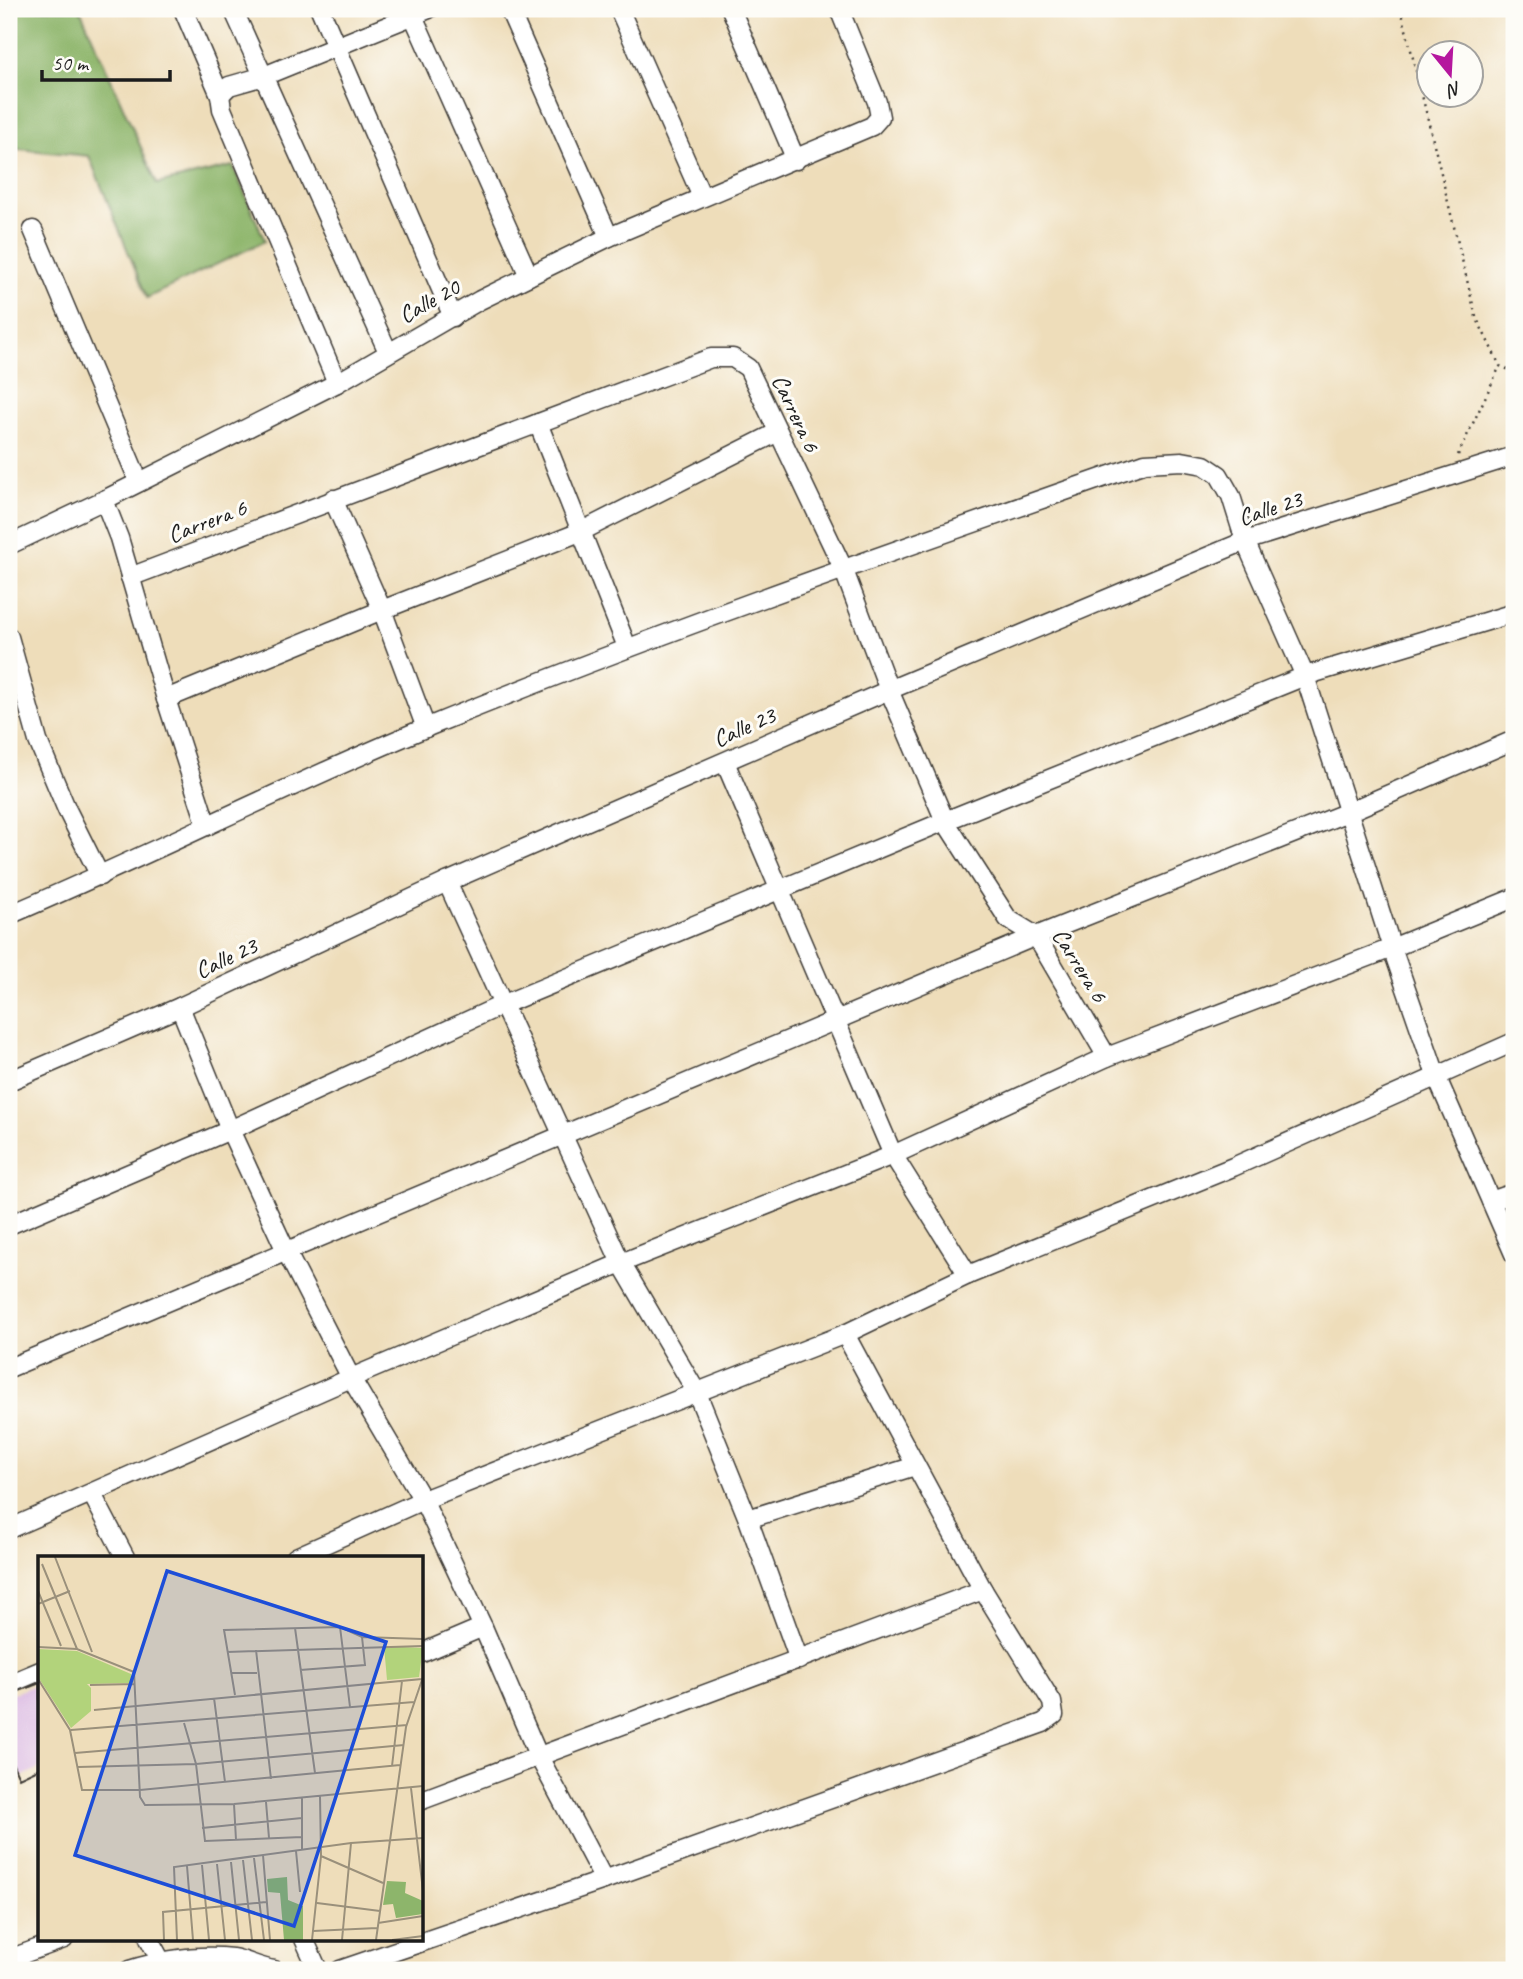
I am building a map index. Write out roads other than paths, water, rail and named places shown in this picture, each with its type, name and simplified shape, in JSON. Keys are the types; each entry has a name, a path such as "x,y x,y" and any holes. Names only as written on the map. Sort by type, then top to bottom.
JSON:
{"street":[{"path":"183,9 337,383"},
{"path":"233,9 388,352"},
{"path":"320,9 453,317"},
{"path":"509,9 609,237"},
{"path":"619,9 702,197"},
{"path":"731,9 796,160"},
{"name":"Calle 20","path":"9,545 337,383 480,300 609,237 872,126 880,117 877,102 839,9"},
{"path":"220,94 229,86 264,76 337,48 417,11 529,276"},
{"path":"33,230 139,482"},
{"name":"Carrera 6","path":"130,577 711,358 733,358 748,368 843,568 889,690 945,821 1008,919 1036,936 1107,1057"},
{"path":"538,423 627,647"},
{"path":"166,699 580,532 778,432"},
{"name":"Calle 23","path":"9,1081 180,1007 447,882 889,690 1245,541 1514,456"},
{"path":"9,915 426,728 627,647 843,568 1145,463 1182,461 1204,465 1219,475 1231,496 1245,541 1305,676 1392,948 1437,1078 1514,1254"},
{"path":"333,499 382,610 426,728"},
{"path":"104,500 119,538 207,826"},
{"path":"9,1225 230,1129 502,1004 945,821 1305,676 1514,613"},
{"path":"9,637 38,741 100,876"},
{"path":"9,1368 1036,936 1348,812 1514,740"},
{"path":"725,762 893,1156 968,1275"},
{"path":"447,882 621,1264 697,1393 748,1520 799,1660"},
{"path":"9,1529 351,1378 621,1264 893,1156 1107,1057 1392,948 1514,898"},
{"path":"180,1007 230,1129 286,1251 351,1378 423,1500 538,1755 604,1880"},
{"path":"298,1556 423,1500 845,1334 968,1275 1233,1167 1514,1042"},
{"path":"1492,1201 1514,1193"},
{"path":"340,1970 604,1880 1043,1723 1055,1714 1052,1702 983,1590 845,1334"},
{"path":"748,1520 915,1466"},
{"path":"92,1494 124,1556"},
{"path":"424,1799 983,1590"},
{"path":"424,1652 483,1628"},
{"path":"9,1684 38,1672"},
{"path":"9,1959 61,1940"},
{"path":"150,1940 161,1961"},
{"path":"304,1940 318,1970"},
{"path":"129,1970 161,1961 198,1957 234,1958 274,1970"}]}
